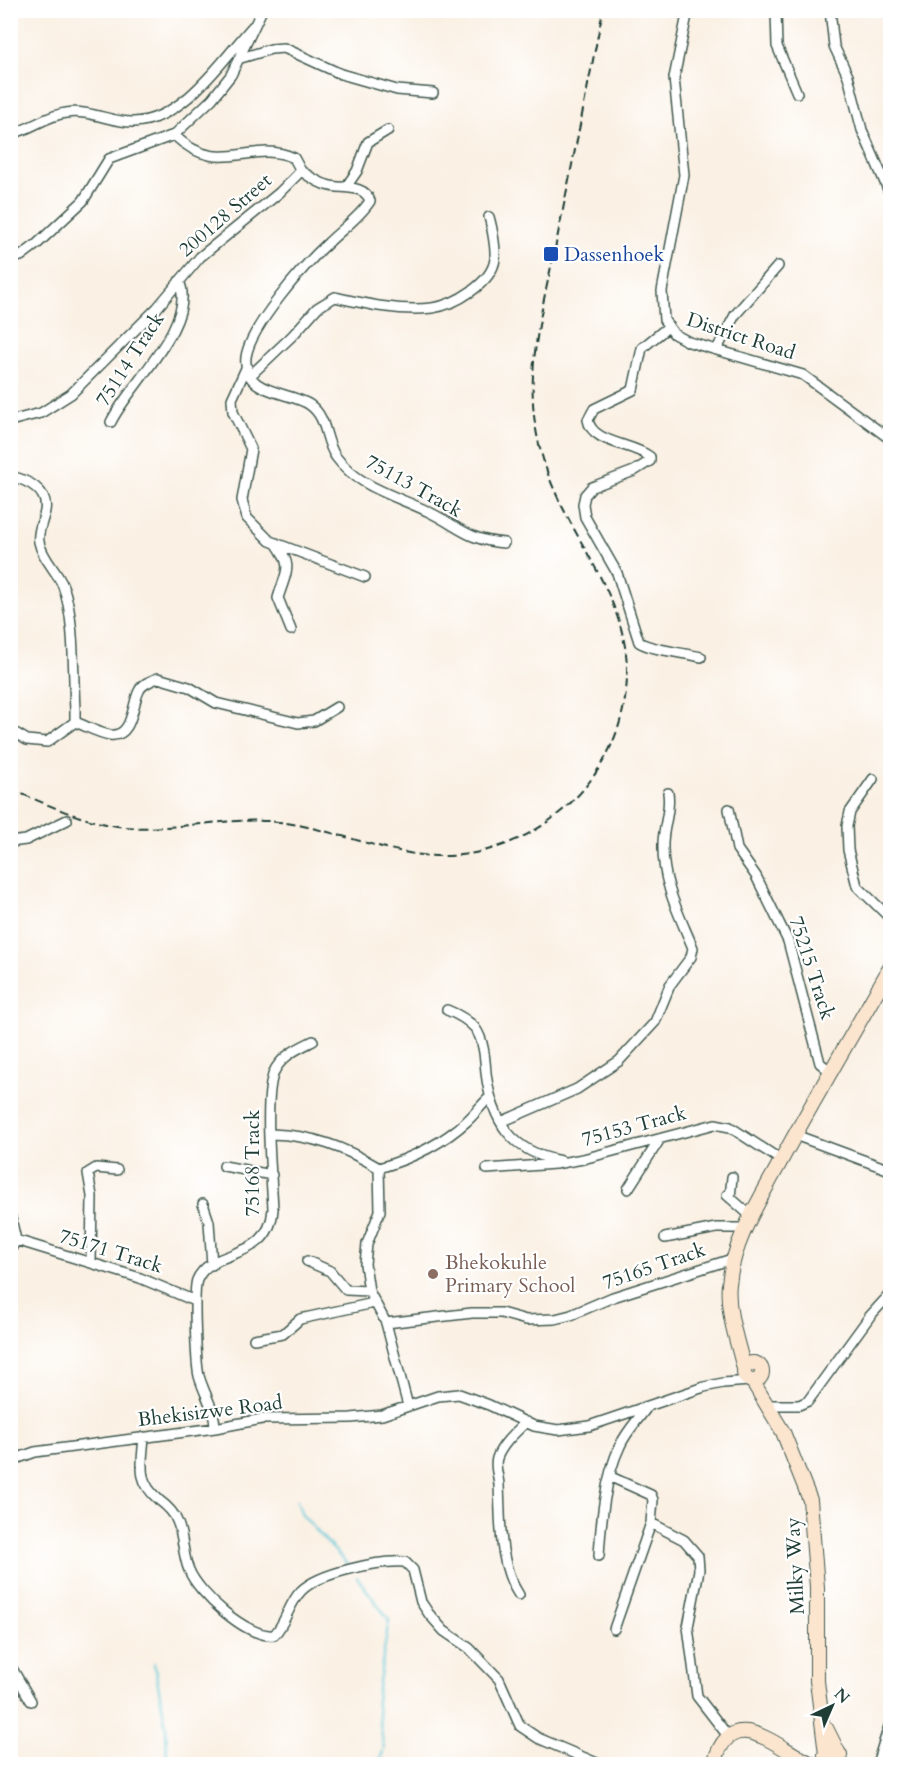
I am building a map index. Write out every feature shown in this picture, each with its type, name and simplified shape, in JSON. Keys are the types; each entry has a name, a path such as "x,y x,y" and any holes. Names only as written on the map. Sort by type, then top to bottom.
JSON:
{"street":[{"path":"10,259 21,256 37,244 83,201 109,159 174,135 220,90 241,58 258,24 262,10"},
{"name":"District Road","path":"688,10 674,78 684,161 682,189 662,291 663,314 668,327 681,339 802,375 890,439"},
{"path":"776,10 777,46 797,93"},
{"path":"830,10 834,46 848,76 862,130 891,194"},
{"path":"10,134 63,113 80,111 131,122 147,121 169,111 210,76 249,30 258,24"},
{"path":"241,58 270,49 287,49 341,74 397,90 433,93"},
{"path":"346,187 357,171 368,142 388,130"},
{"name":"200128 Street","path":"10,421 41,413 71,394 157,308 208,250 279,193 301,171 294,158 279,152 211,156 186,146 174,135"},
{"path":"249,371 247,354 275,303 325,245 368,205 370,199 362,191 326,185 301,171"},
{"path":"365,577 276,543 259,532 243,509 242,500 251,449 233,412 231,399 249,371 293,335 317,308 335,297 388,308 432,308 448,304 477,289 495,259 489,217"},
{"path":"717,349 735,315 778,266"},
{"name":"75114 Track","path":"111,422 123,402 151,366 180,315 183,292 179,281"},
{"path":"668,327 642,348 633,390 594,409 588,420 591,429 600,435 640,450 650,457 650,461 644,466 592,487 585,495 583,504 585,517 617,573 639,642 649,648 668,649 701,657"},
{"name":"75113 Track","path":"249,371 265,389 300,400 318,412 336,457 355,476 376,489 431,513 460,532 472,537 504,543"},
{"path":"10,476 24,480 37,488 43,496 45,511 40,525 39,543 64,587 71,630 75,722"},
{"path":"276,543 288,560 278,598 291,630"},
{"path":"75,722 110,735 121,732 131,719 138,692 143,685 158,678 189,687 216,703 298,723 314,722 336,707"},
{"path":"10,730 27,740 47,742 75,722"},
{"path":"873,779 850,812 847,826 848,850 857,886 891,918"},
{"path":"501,1122 562,1097 619,1061 658,1016 670,985 691,957 693,948 674,907 664,856 665,827 670,805 668,793"},
{"name":"75215 Track","path":"729,809 737,849 756,876 788,941 820,1063 831,1072"},
{"path":"10,842 26,840 67,820"},
{"name":"Milky Way","path":"826,1760 817,1681 817,1587 813,1518 806,1486 778,1422 752,1373 736,1333 730,1311 728,1285 735,1258 749,1222 781,1160 891,968"},
{"path":"447,1010 475,1028 483,1050 490,1097 510,1137 521,1146 542,1156 567,1162"},
{"name":"75168 Track","path":"212,1265 256,1244 265,1236 272,1216 269,1098 274,1071 286,1056 313,1041"},
{"path":"271,1134 310,1138 338,1146 379,1168 405,1159 435,1144 467,1121 490,1097"},
{"name":"75153 Track","path":"487,1169 567,1162 722,1124 781,1160"},
{"path":"795,1135 891,1170"},
{"path":"628,1189 660,1139"},
{"path":"224,1166 272,1175"},
{"path":"91,1262 92,1196 88,1173 91,1169 96,1168 117,1170"},
{"path":"379,1168 380,1211 365,1249 364,1264 369,1291 386,1323 408,1406"},
{"path":"665,1238 749,1222 728,1196 732,1177"},
{"path":"203,1204 209,1222 212,1265 197,1280 195,1301 198,1373 215,1417 215,1428"},
{"path":"10,1214 16,1240 10,1251"},
{"name":"75171 Track","path":"16,1240 163,1286 195,1301"},
{"name":"75165 Track","path":"386,1323 472,1313 501,1313 526,1320 563,1317 613,1297 735,1258"},
{"path":"307,1261 330,1271 346,1290 369,1291"},
{"path":"773,1405 799,1405 808,1401 870,1316 891,1294"},
{"path":"254,1339 283,1334 300,1318 374,1303"},
{"name":"Milky Way","path":"752,1373 773,1405 778,1422"},
{"name":"Bhekisizwe Road","path":"10,1461 35,1452 215,1428 262,1419 351,1418 382,1415 438,1396 459,1394 526,1422 558,1430 577,1428 752,1373"},
{"path":"599,1556 601,1518 619,1446 647,1407"},
{"path":"519,1595 510,1577 501,1535 499,1484 495,1467 505,1444 526,1422"},
{"path":"144,1437 141,1474 150,1492 176,1518 186,1564 194,1582 235,1620 254,1631 274,1635 299,1592 311,1583 357,1567 397,1562 409,1564 421,1602 429,1614 444,1632 469,1648 484,1663 504,1688 514,1716 524,1729 599,1764"},
{"path":"611,1477 651,1495 653,1500 651,1523 614,1629"},
{"path":"651,1523 684,1540 698,1556 699,1570 689,1615 689,1640 697,1696 728,1736"},
{"path":"10,1665 30,1701"},
{"path":"877,1764 891,1724"},
{"path":"714,1764 719,1747 728,1736 744,1731 753,1732 826,1760"}],"waterway":[{"path":"297,1501 302,1515 347,1564"},
{"path":"357,1577 389,1620 376,1700 384,1748 379,1764"},
{"path":"154,1663 166,1727 167,1764"}],"railway":[{"path":"10,789 66,812 110,825 143,828 232,821 268,821 305,826 414,854 455,856 494,848 530,833 562,810 589,782 610,748 623,710 627,669 625,647 614,607 547,473 536,431 533,382 540,318 603,10"}],"place":[{"name":"Dassenhoek","path":"551,254"},
{"name":"Bhekokuhle Primary School","path":"433,1274"}]}
